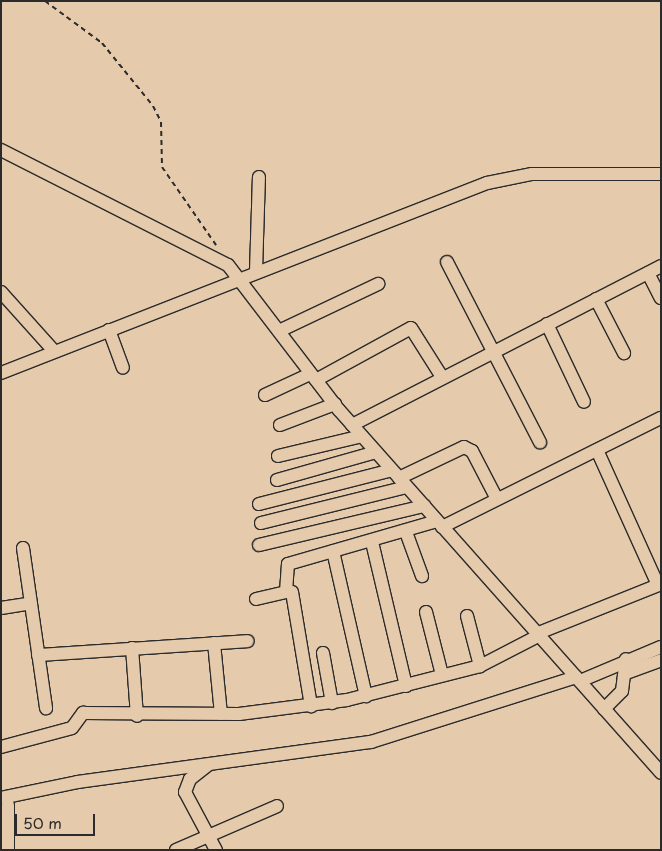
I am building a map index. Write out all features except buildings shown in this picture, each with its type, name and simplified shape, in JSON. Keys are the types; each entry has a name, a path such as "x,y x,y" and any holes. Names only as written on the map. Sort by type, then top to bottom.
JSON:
{"street":[{"path":"1,150 228,265 352,425 661,773"},
{"path":"1,372 256,271 487,183 532,174 661,174"},
{"path":"256,271 259,178"},
{"path":"447,262 540,442"},
{"path":"352,425 442,377 661,266"},
{"path":"648,273 661,298"},
{"path":"279,331 378,284"},
{"path":"1,292 54,350"},
{"path":"596,299 624,353"},
{"path":"547,324 584,402"},
{"path":"265,395 313,377 411,328 442,377"},
{"path":"109,330 123,368"},
{"path":"280,425 335,404"},
{"path":"256,599 286,592 288,564 439,524 497,499 660,421"},
{"path":"278,456 362,436"},
{"path":"261,523 399,479 464,447 472,451 497,499"},
{"path":"1,747 72,728 83,713 138,716 221,714 311,706 366,696 480,666 537,635 660,585 597,450"},
{"path":"277,480 376,452"},
{"path":"259,504 399,479"},
{"path":"259,545 424,506"},
{"path":"406,532 422,576"},
{"path":"372,542 406,686"},
{"path":"23,548 46,708"},
{"path":"333,551 366,696"},
{"path":"292,592 311,706"},
{"path":"1,608 31,604"},
{"path":"426,612 442,675"},
{"path":"467,616 480,666"},
{"path":"38,654 248,642"},
{"path":"214,643 221,714"},
{"path":"8,850 4,802 78,782 372,742 575,677 661,647"},
{"path":"132,648 138,716"},
{"path":"323,653 332,703"},
{"path":"604,709 622,691 626,673 626,660"},
{"path":"626,673 661,660"},
{"path":"208,765 190,779 185,792 216,850"},
{"path":"176,850 277,806"}],"path":[{"path":"45,1 102,43 153,106 161,122 162,167 228,265"}]}
